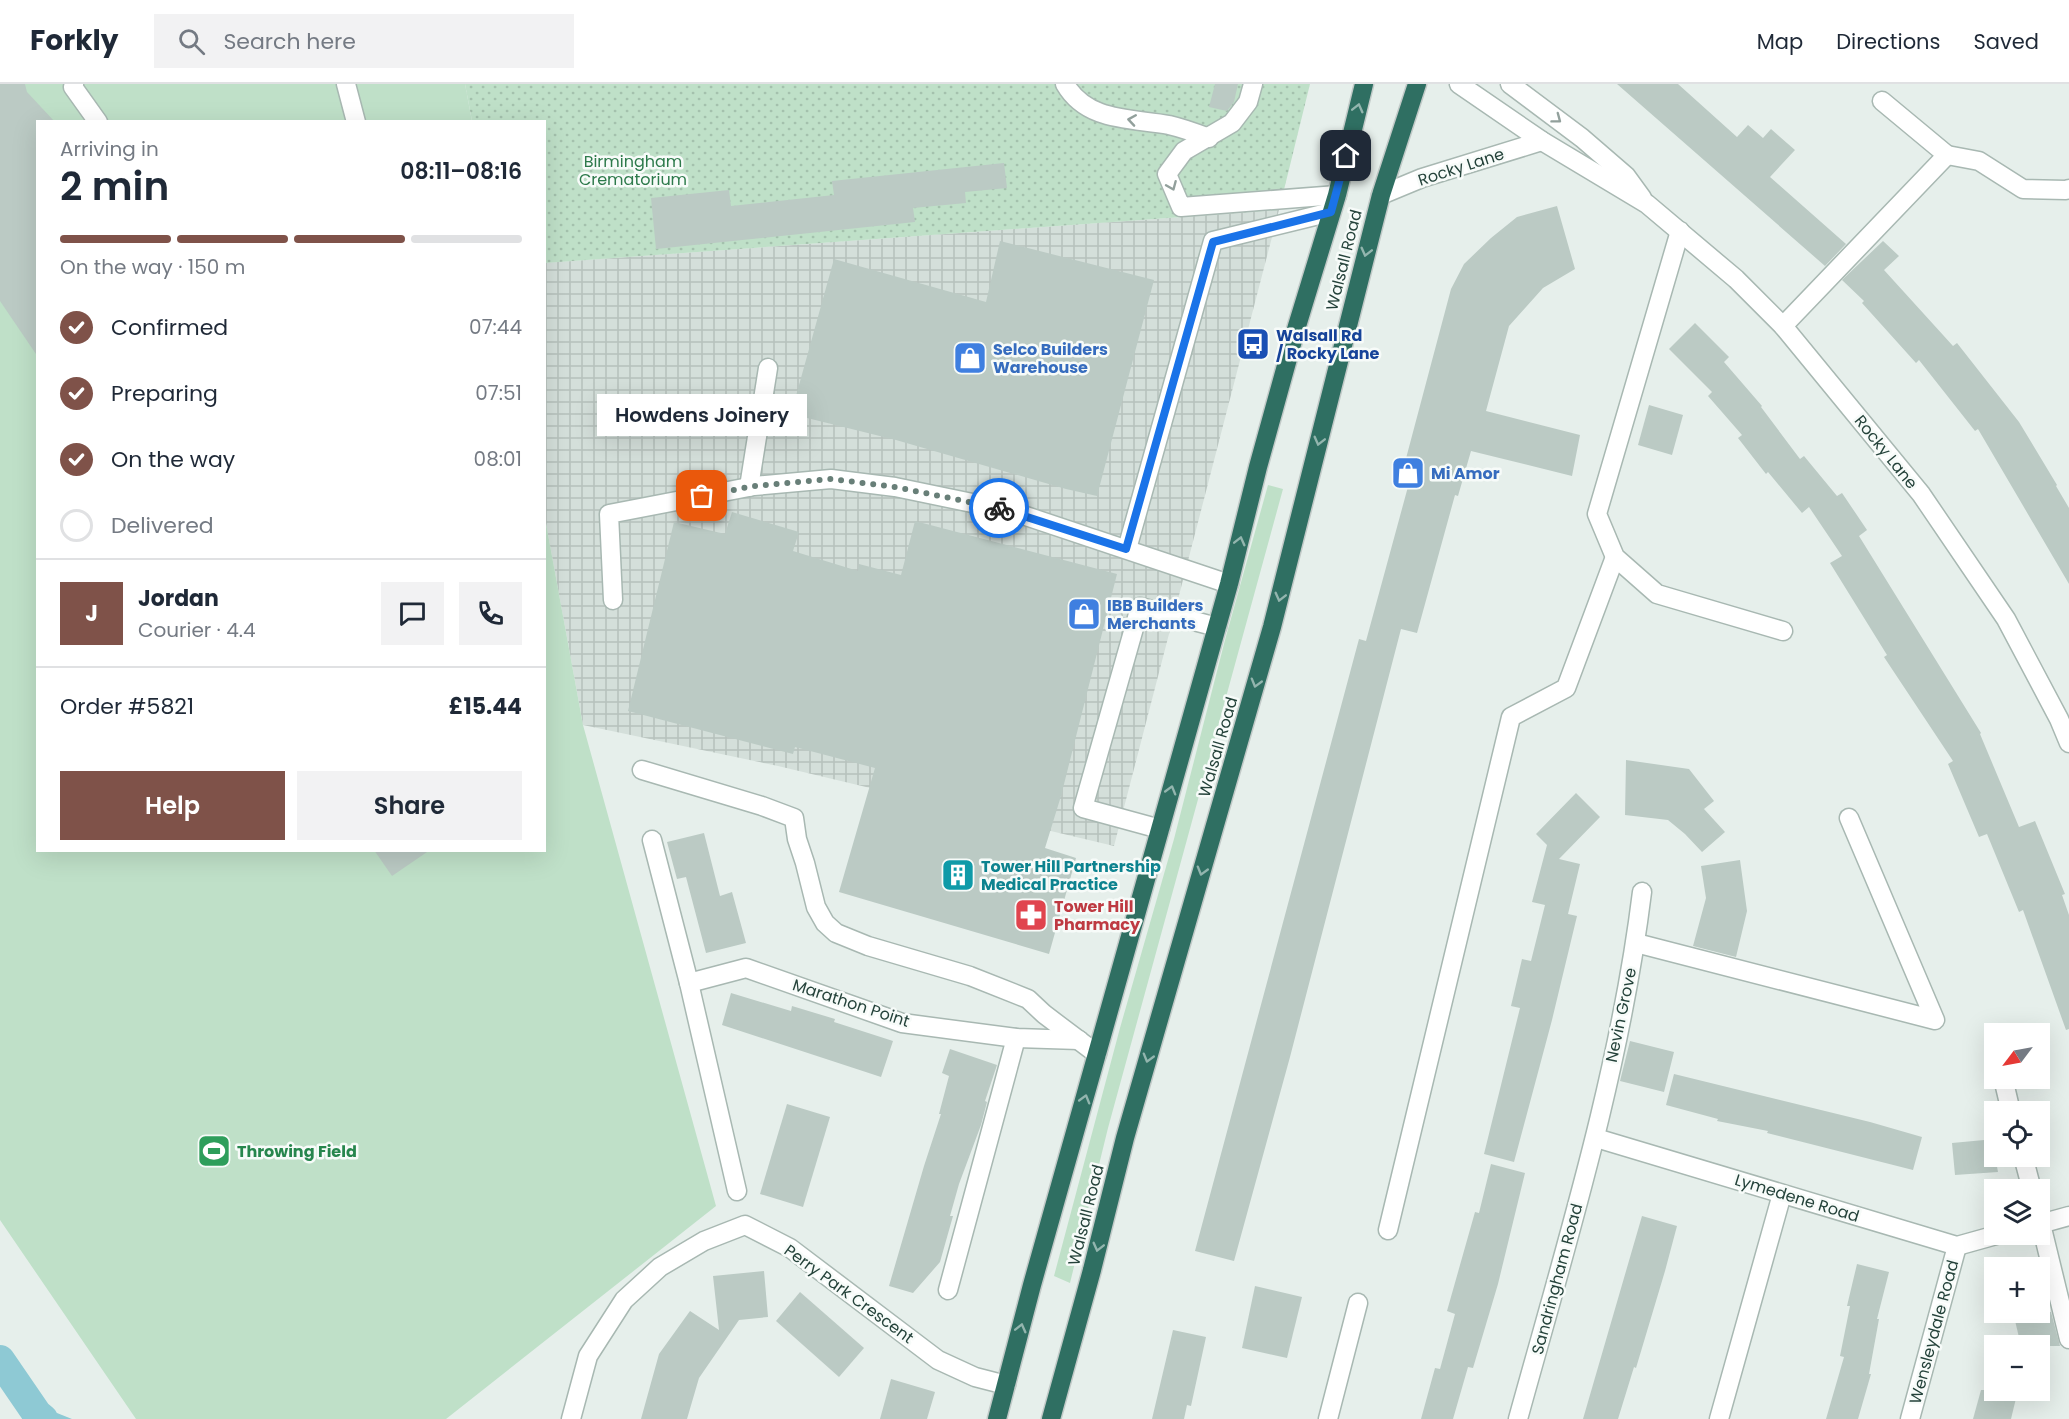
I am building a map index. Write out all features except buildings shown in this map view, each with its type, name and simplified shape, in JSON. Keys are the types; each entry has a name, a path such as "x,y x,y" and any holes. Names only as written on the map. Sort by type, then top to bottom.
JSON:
{"highway":[{"name":"Walsall Road","path":"997,1419 1032,1285 1229,584 1258,467 1334,203 1364,84"},
{"name":"Walsall Road","path":"1051,1419 1125,1138 1272,627 1381,195 1417,84"}],"street":[{"path":"74,84 73,87 97,120"},
{"path":"346,84 355,120"},
{"path":"1065,84 1071,94 1101,115 1171,126 1209,138"},
{"path":"1252,84 1248,102 1232,123 1184,151 1167,174 1181,207 1334,203"},
{"name":"Rocky Lane","path":"1459,84 1542,141 1647,204 1736,279 1783,326 1921,494 2006,620 2059,718 2069,743"},
{"name":"Rocky Lane","path":"1510,84 1582,138 1626,176 1647,204"},
{"path":"1882,101 1947,155 1979,161 2023,189 2069,189"},
{"name":"Rocky Lane","path":"1381,195 1422,178 1542,141"},
{"path":"1783,326 1947,155"},
{"path":"1126,549 1213,242 1334,203"},
{"path":"1680,231 1597,514 1615,557 1657,594 1783,631"},
{"path":"749,487 768,368"},
{"path":"613,600 609,514 749,487 831,479 895,487 1011,511 1229,584"},
{"path":"1388,1230 1511,717 1566,688 1615,557"},
{"path":"1160,829 1083,808 1140,607 1217,627"},
{"path":"642,770 762,806 794,818 797,839 816,907 825,923 836,933 868,946 970,976 1028,999 1097,1054"},
{"path":"1636,943 1935,1020 1849,818"},
{"path":"652,840 689,982 737,1191"},
{"name":"Nevin Grove","path":"1596,1138 1636,943 1642,892"},
{"name":"Marathon Point","path":"689,982 746,968 902,1023 1016,1038 1079,1041"},
{"path":"948,1290 1016,1038"},
{"name":"Lymedene Road","path":"1596,1138 1957,1245"},
{"name":"Sandringham Road","path":"1518,1419 1596,1138"},
{"path":"1719,1419 1782,1194"},
{"path":"2050,1220 2069,1216"},
{"name":"Perry Park Crescent","path":"571,1419 588,1356 624,1300 660,1267 704,1241 745,1225 790,1248 938,1360 975,1377 1006,1385"},
{"path":"1957,1245 1984,1238"},
{"name":"Wensleydale Road","path":"1910,1419 1957,1245"},
{"path":"2046,1245 2069,1339"},
{"path":"1328,1419 1358,1303"}],"shaded area":[{"path":"1279,210 1114,846 778,766 583,725 546,523 546,263"}],"green space":[{"path":"0,84 465,84 472,120 36,120 36,852 546,852 546,523 583,725 716,1206 446,1419 136,1419 0,1220"},
{"name":"Birmingham Crematorium","path":"465,84 1310,84 1279,210 546,263 546,120 472,120"},
{"path":"1268,485 1283,489 1108,1128 1070,1283 1054,1276"}],"water":[{"path":"23,1394 42,1407 72,1419 33,1419"}],"waterway":[{"path":"0,1360 37,1414 43,1419"}],"way so far":[{"path":"702,496 754,486 831,479 895,487 999,508"}],"place":[{"name":"Walsall Rd / Rocky Lane","path":"1253,344"},
{"name":"Selco Builders Warehouse","path":"970,358"},
{"name":"Mi Amor","path":"1408,473"},
{"name":"Howdens Joinery","path":"702,496"},
{"name":"IBB Builders Merchants","path":"1084,614"},
{"name":"Tower Hill Partnership Medical Practice","path":"958,875"},
{"name":"Tower Hill Pharmacy","path":"1031,915"},
{"name":"Throwing Field","path":"214,1151"}],"route":[{"path":"999,508 1126,549 1213,242 1331,212 1346,156"}]}
